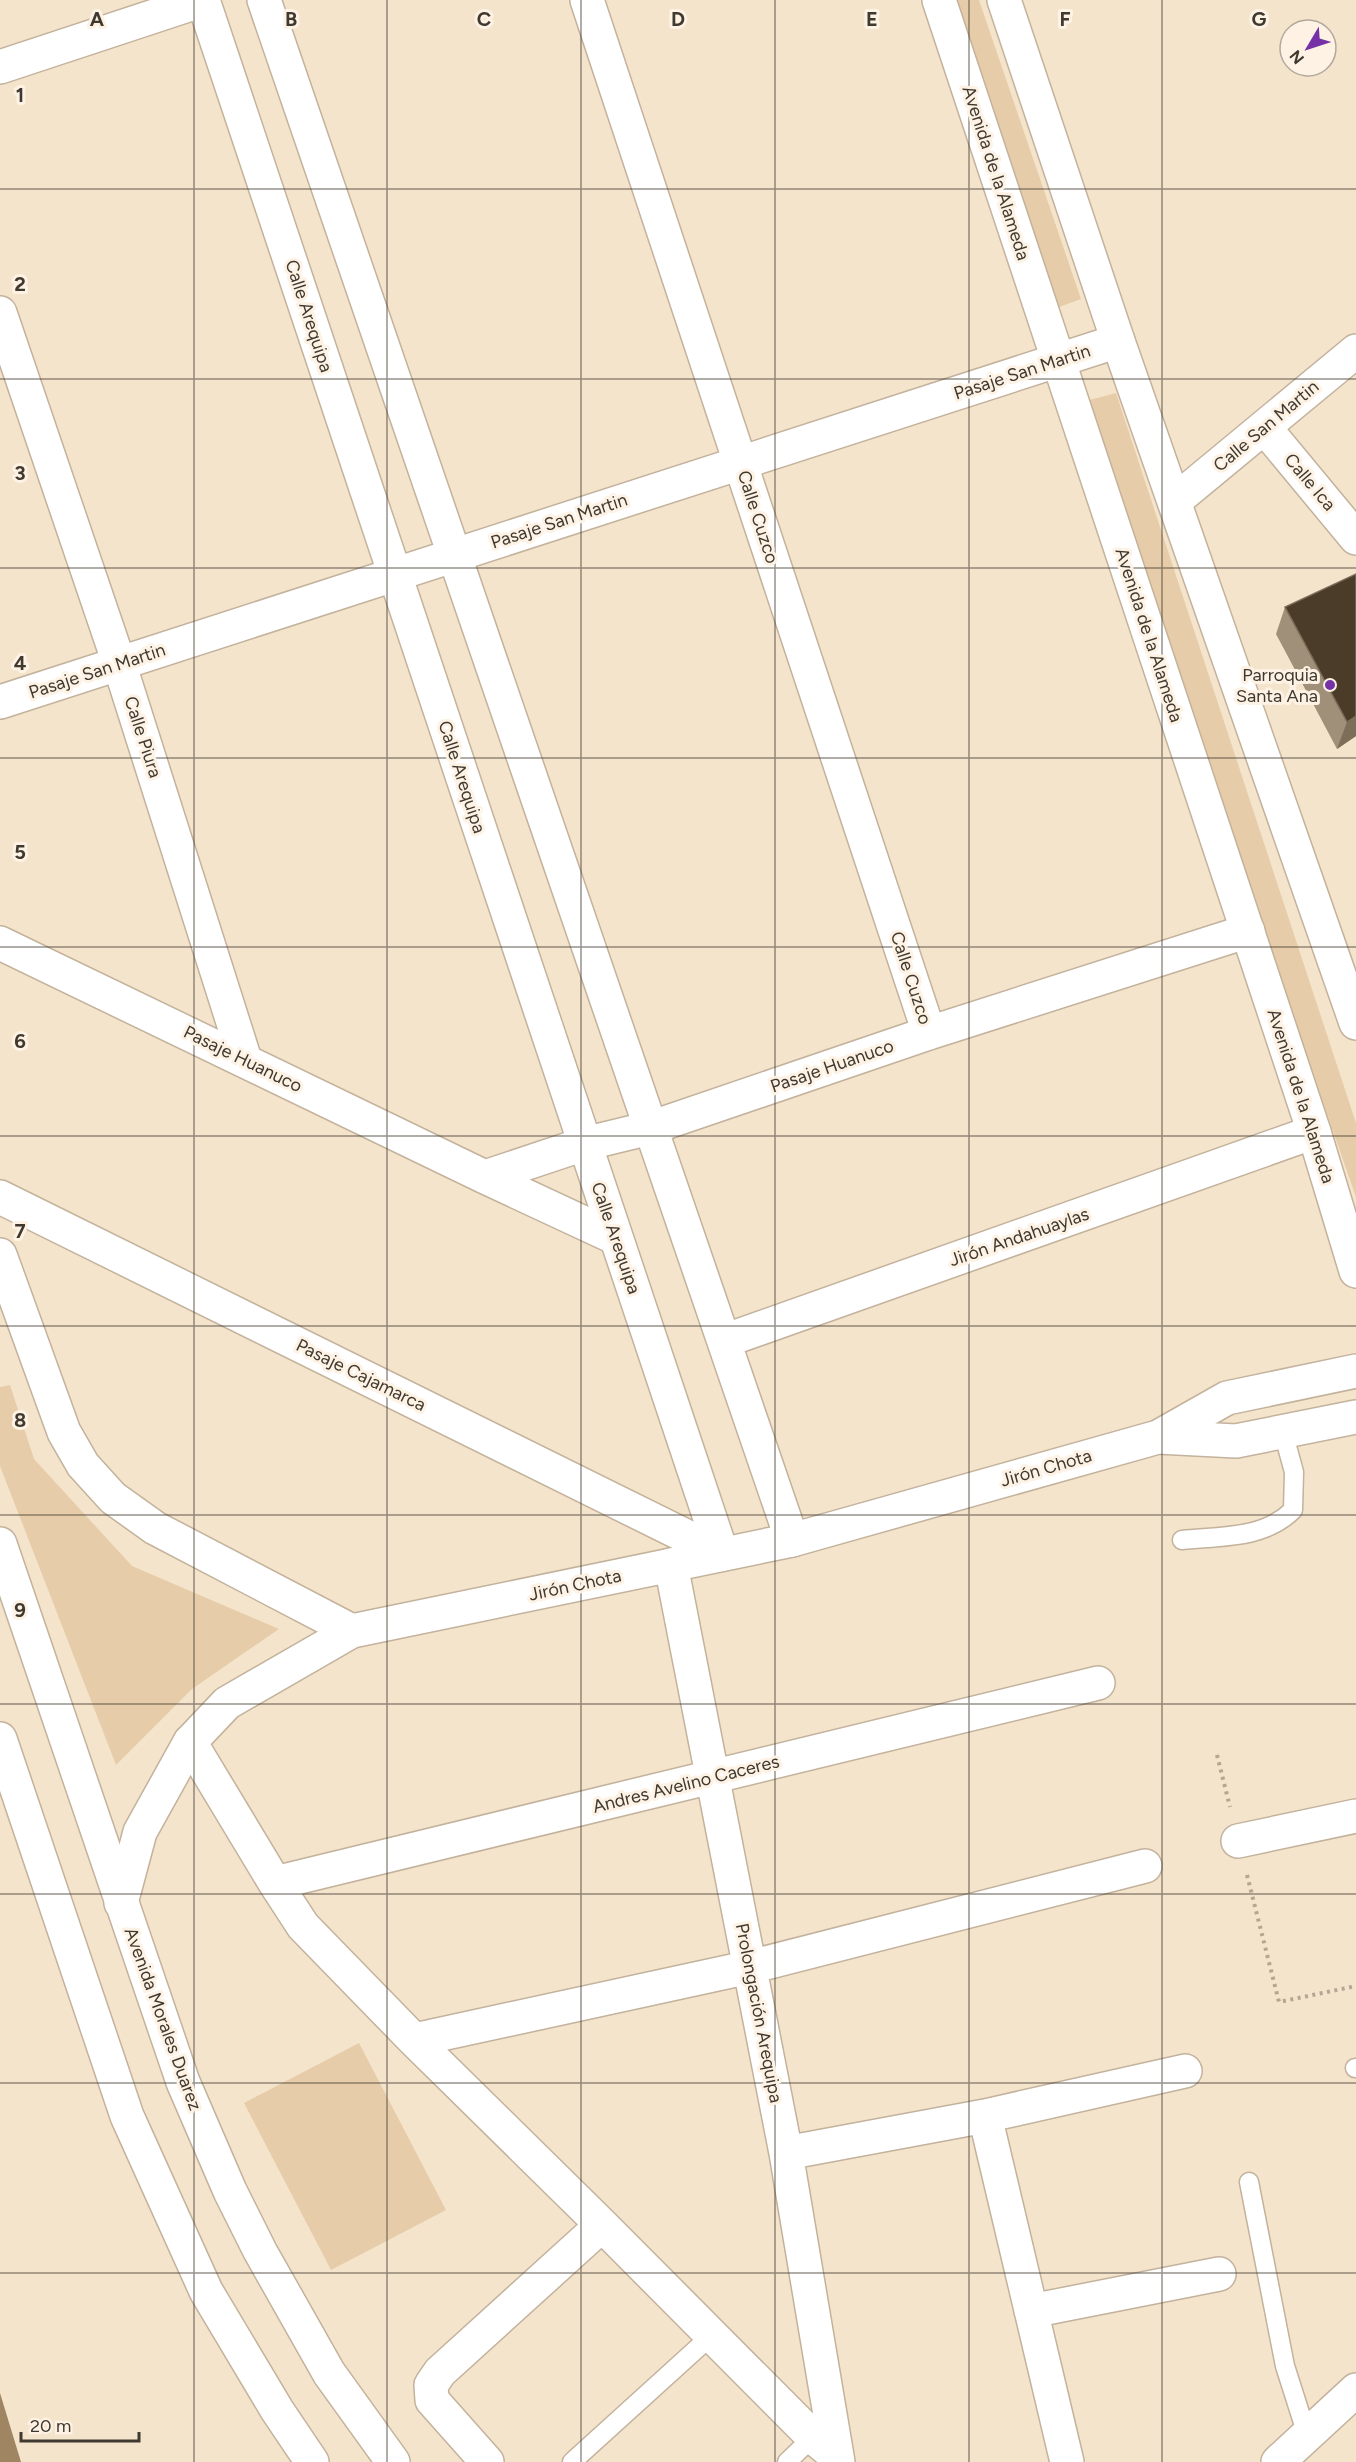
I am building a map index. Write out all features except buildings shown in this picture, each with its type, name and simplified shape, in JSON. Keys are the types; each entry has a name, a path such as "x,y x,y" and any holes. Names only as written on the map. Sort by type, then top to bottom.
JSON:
{"main road":[{"path":"0,67 203,0"},
{"name":"Calle Arequipa","path":"203,0 722,1554"},
{"path":"264,0 792,1540"},
{"name":"Calle Cuzco","path":"587,0 929,1033"},
{"name":"Avenida de la Alameda","path":"939,0 1314,1132 1356,1271"},
{"path":"1004,0 1118,341 1176,500 1356,1023"},
{"name":"Calle Piura","path":"0,313 119,663 245,1060"},
{"name":"Pasaje San Martin","path":"0,702 1118,341"},
{"name":"Calle San Martin","path":"1176,500 1356,351"},
{"name":"Calle Ica","path":"1264,427 1356,538"},
{"name":"Pasaje Huanuco","path":"485,1177 584,1144 650,1128 929,1033 1248,931"},
{"name":"Pasaje Huanuco","path":"0,943 616,1238"},
{"name":"Jirón Andahuaylas","path":"724,1341 1314,1132"},
{"name":"Pasaje Cajamarca","path":"0,1197 722,1554"},
{"path":"0,1255 64,1432 84,1465 113,1498 155,1528 352,1631"},
{"name":"Jirón Chota","path":"121,1902 140,1832 189,1742 227,1703 352,1631 792,1540 1158,1437 1227,1398 1356,1371"},
{"name":"Jirón Chota","path":"1158,1437 1236,1441 1356,1417"},
{"name":"Avenida Morales Duarez","path":"0,1544 183,2082 230,2191 260,2251 329,2373 393,2462"},
{"name":"Prolongación Arequipa","path":"672,1565 786,2153 829,2452"},
{"name":"Andres Avelino Caceres","path":"274,1883 1098,1683"},
{"path":"0,1739 126,2116 206,2291 277,2410 312,2462"},
{"path":"189,1742 274,1883 303,1926 414,2040 829,2452"},
{"path":"1238,1841 1356,1816"},
{"path":"414,2040 750,1967 1145,1866"},
{"path":"786,2153 985,2116 1185,2071"},
{"path":"985,2116 1067,2462"},
{"path":"487,2462 432,2400 431,2385 440,2372 602,2225"},
{"path":"1031,2311 1219,2274"},
{"path":"1278,2462 1356,2390"}],"lane":[{"path":"1182,1540 1257,1533 1282,1521 1293,1510 1294,1472 1283,1432"},
{"path":"1248,2182 1285,2366 1307,2435"},
{"path":"572,2462 712,2335"},
{"path":"787,2462 829,2452"}],"path":[{"path":"1279,2002 1356,1986"}],"shaded area":[{"path":"944,0 979,0 1081,299 1051,310"},
{"path":"1116,393 1356,1123 1356,1197 1078,403"},
{"path":"10,1385 34,1459 132,1566 279,1629 192,1689 116,1765 0,1466 0,1387"},
{"path":"359,2043 446,2210 331,2270 244,2103"},
{"path":"0,2393 21,2462 0,2462"}],"place":[{"name":"Parroquia Santa Ana","path":"1330,685"}]}
